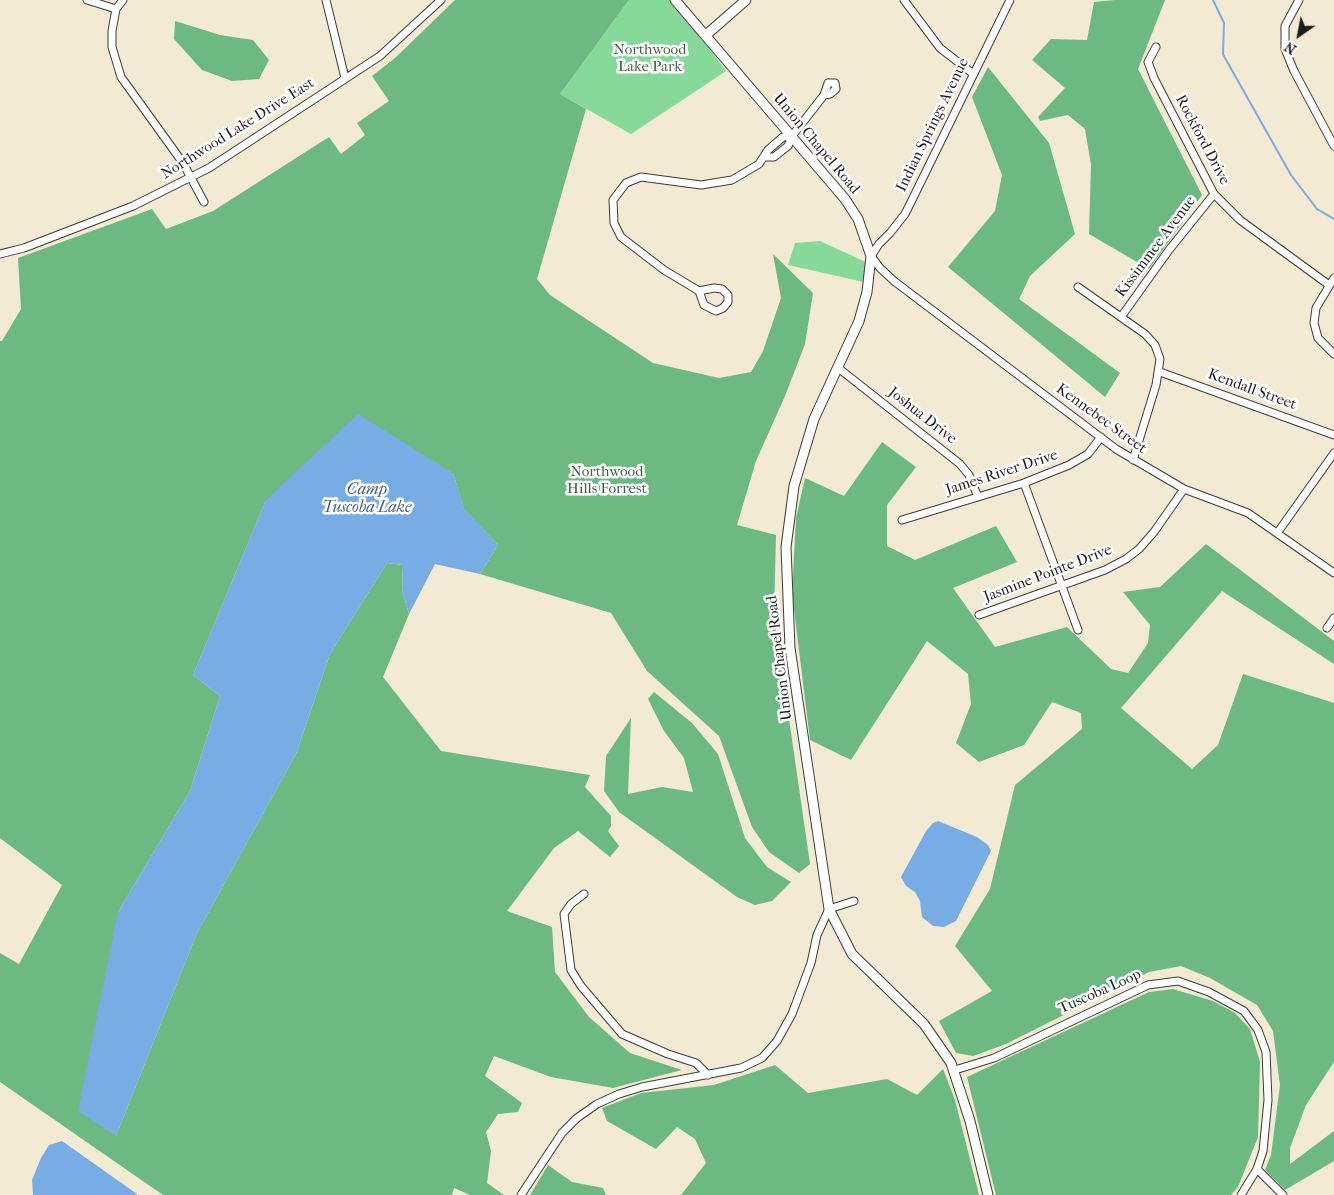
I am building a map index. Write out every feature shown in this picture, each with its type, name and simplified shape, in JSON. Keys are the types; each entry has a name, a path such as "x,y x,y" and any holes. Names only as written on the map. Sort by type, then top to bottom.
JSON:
{"street":[{"path":"87,0 116,9"},
{"path":"123,0 116,9 112,31 112,47 120,77 192,176 204,202"},
{"path":"326,0 345,78"},
{"name":"Northwood Lake Drive East","path":"0,254 24,248 98,220 155,196 208,168 392,47 441,0"},
{"name":"Union Chapel Road","path":"675,0 845,199 858,220 871,256 867,292 859,322 814,419 794,486 789,516 786,578 790,648 829,909 852,954 924,1024 942,1048 955,1070 988,1195"},
{"path":"706,35 746,0"},
{"path":"904,0 940,48 972,73"},
{"name":"Indian Springs Avenue","path":"871,256 908,207 972,73 1010,0"},
{"path":"1299,0 1285,26 1285,49 1294,71 1334,146"},
{"name":"Rockford Drive","path":"1156,47 1148,62 1154,78 1214,194 1240,220 1329,285"},
{"path":"699,291 664,270 621,236 614,223 613,200 621,188 633,179 656,178 686,184 717,184 740,177 765,158 774,158 788,146 792,136 824,95"},
{"name":"Kissimmee Avenue","path":"1121,317 1174,242 1214,194"},
{"name":"Kennebec Street","path":"871,256 880,268 900,285 1133,460 1184,489 1234,506 1278,532 1334,573"},
{"path":"1334,278 1316,308 1314,323 1318,338 1334,354"},
{"path":"1078,287 1145,334 1155,345 1160,359 1160,372 1133,460"},
{"name":"Joshua Drive","path":"837,367 960,464 969,474 978,497"},
{"name":"Kendall Street","path":"1160,372 1334,435"},
{"name":"James River Drive","path":"902,520 1024,482 1082,458 1102,437"},
{"path":"1278,532 1334,453"},
{"path":"1024,482 1078,630"},
{"name":"Jasmine Pointe Drive","path":"979,615 1112,566 1138,549 1154,532 1184,489"},
{"path":"1327,628 1334,618"},
{"path":"584,894 564,914 571,970 581,986 622,1034 668,1054 696,1063 708,1075"},
{"path":"521,1195 562,1134 587,1110 626,1091 748,1066 762,1058 777,1041 804,985 817,935 829,909 854,901"},
{"name":"Tuscoba Loop","path":"955,1070 994,1058 1148,984 1170,981 1194,985 1238,1006 1254,1023 1262,1037 1268,1076 1268,1114 1263,1151 1258,1169 1241,1195"},
{"path":"1258,1169 1283,1195"}],"green space":[{"name":"Northwood Hills Forrest","path":"455,0 629,0 560,94 586,109 537,279 550,295 653,363 719,378 751,372 763,351 781,298 773,254 813,293 805,344 785,396 756,461 737,525 776,535 774,615 810,864 799,873 769,852 752,827 719,736 647,671 611,613 480,574 498,545 464,509 453,473 266,500 193,675 220,696 190,791 118,912 116,1136 197,933 296,754 330,654 387,563 403,565 402,590 409,614 383,677 441,751 590,775 585,787 611,816 611,826 608,831 619,846 610,857 578,831 554,848 507,911 552,927 555,972 589,1017 630,1053 682,1070 613,1088 551,1077 494,1056 485,1076 522,1103 518,1112 498,1114 486,1132 491,1151 487,1183 504,1195 470,1195 454,1188 452,1195 163,1195 0,1082 0,953 19,964 62,885 0,838 0,341 2,341 21,309 18,258 152,209 166,229 213,211 329,137 341,154 365,135 357,123 389,101 372,76 395,58"},
{"name":"Northwood Lake Park","path":"629,0 674,0 726,71 631,134 560,94"},
{"path":"1165,0 1138,69 1202,195 1149,269 1089,234 1091,165 1085,129 1068,115 1040,121 1038,117 1065,88 1032,60 1051,39 1087,40 1094,2"},
{"path":"175,21 220,35 253,40 269,60 259,79 232,81 202,70 174,39"},
{"path":"988,67 1049,143 1075,234 1030,276 1019,299 1120,373 1105,397 948,267 995,211 1002,175 972,97"},
{"path":"820,241 870,264 868,283 788,265 795,243"},
{"path":"882,442 916,467 887,505 887,546 915,560 996,526 1017,562 953,588 995,647 1067,627 1111,669 1128,673 1148,643 1150,625 1123,592 1160,587 1206,544 1334,641 1334,664 1222,591 1121,708 1192,769 1218,745 1243,674 1334,703 1334,1062 1306,1105 1290,1148 1290,1164 1334,1131 1334,1161 1285,1190 1265,1170 1271,1155 1280,1085 1273,1031 1257,1005 1210,978 1181,966 1149,972 1006,1044 973,1056 956,1053 939,1021 992,991 955,946 990,889 1015,785 1082,729 1081,713 1052,702 1024,745 979,762 956,743 971,704 968,674 927,641 851,760 810,740 792,593 796,518 805,478 844,496"},
{"path":"654,692 692,723 718,754 745,838 767,867 791,882 772,901 755,905 737,897 619,812 604,791 606,756 631,718 628,794 662,787 693,792 684,758 664,731 648,699"},
{"path":"1173,989 1213,1001 1235,1013 1250,1029 1260,1062 1258,1137 1238,1187 1231,1195 996,1195 967,1077 1149,992"},
{"path":"775,1065 808,1093 887,1079 917,1095 943,1069 955,1100 979,1195 681,1195 706,1163 695,1139 677,1127 656,1149 607,1121 602,1108 641,1093 714,1085"},
{"path":"548,1165 572,1182 603,1188 606,1195 530,1195"}],"water":[{"name":"Camp Tuscoba Lake","path":"358,414 453,473 464,508 498,545 480,574 435,564 409,614 402,590 403,565 387,563 330,654 296,754 197,933 116,1136 78,1111 118,912 190,791 220,696 193,675 266,500"},
{"path":"938,821 977,837 988,845 991,851 956,921 944,927 933,926 922,917 920,901 915,892 906,886 901,877 926,831 933,823"},
{"path":"62,1141 137,1195 33,1195 32,1180 41,1158 49,1145"}],"waterway":[{"path":"1213,0 1224,23 1223,54 1225,58 1291,175 1317,209 1334,219"}]}
